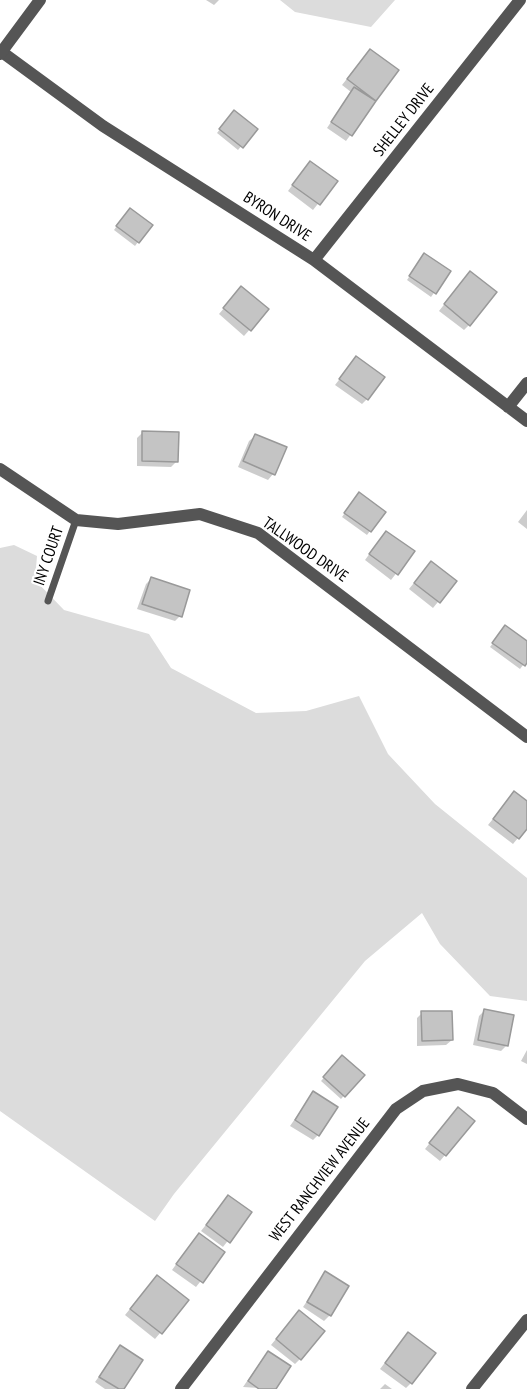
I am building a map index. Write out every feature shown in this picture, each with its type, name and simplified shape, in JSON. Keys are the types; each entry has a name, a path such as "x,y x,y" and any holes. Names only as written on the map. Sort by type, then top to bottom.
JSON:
{"street":[{"path":"1,53 40,0"},
{"name":"SHELLEY DRIVE","path":"314,260 520,0"},
{"name":"BYRON DRIVE","path":"1,53 103,126 314,260 527,421"},
{"path":"508,407 527,383"},
{"name":"TALLWOOD DRIVE","path":"0,469 76,520 118,524 200,514 258,533 527,737"},
{"name":"WEST RANCHVIEW AVENUE","path":"181,1389 396,1109 423,1091 458,1084 493,1093 527,1119"},
{"path":"472,1389 527,1320"}],"lane":[{"name":"INY COURT","path":"48,601 76,520"}],"shaded area":[{"path":"280,0 395,0 371,27 295,12"},
{"path":"14,545 37,556 35,580 64,610 149,634 171,668 256,713 306,711 359,696 388,754 435,804 527,878 527,1001 490,996 440,944 422,913 365,961 174,1194 155,1221 0,1111 0,548"}],"building":[{"path":"370,49 399,70 376,101 347,79"},
{"path":"354,87 376,101 352,136 331,122"},
{"path":"234,110 258,129 243,148 219,129"},
{"path":"310,161 338,181 320,205 292,185"},
{"path":"130,208 153,225 139,243 116,226"},
{"path":"424,253 451,271 436,294 409,276"},
{"path":"470,271 497,292 470,326 444,304"},
{"path":"241,286 269,309 251,331 223,308"},
{"path":"356,356 385,377 368,400 339,379"},
{"path":"142,431 179,432 178,462 142,461"},
{"path":"255,434 287,447 275,475 243,461"},
{"path":"359,492 386,512 371,532 344,513"},
{"path":"386,531 415,551 398,575 369,554"},
{"path":"431,561 457,581 440,603 414,583"},
{"path":"151,577 190,590 182,617 142,604"},
{"path":"505,625 527,641 525,666 492,643"},
{"path":"514,791 527,801 527,829 519,839 493,819"},
{"path":"484,1009 514,1015 508,1046 478,1040"},
{"path":"421,1011 452,1011 453,1040 422,1041"},
{"path":"342,1055 365,1075 345,1097 323,1077"},
{"path":"313,1091 338,1107 319,1136 295,1120"},
{"path":"458,1107 475,1121 446,1156 429,1143"},
{"path":"228,1195 252,1212 230,1243 206,1225"},
{"path":"199,1233 225,1252 203,1283 176,1264"},
{"path":"325,1271 349,1286 331,1316 307,1302"},
{"path":"157,1275 189,1300 162,1334 130,1309"},
{"path":"299,1310 325,1331 301,1360 276,1339"},
{"path":"408,1332 436,1353 412,1384 385,1363"},
{"path":"120,1345 143,1360 124,1389 119,1389 99,1377"},
{"path":"268,1351 291,1366 276,1389 259,1389 248,1381"}]}
